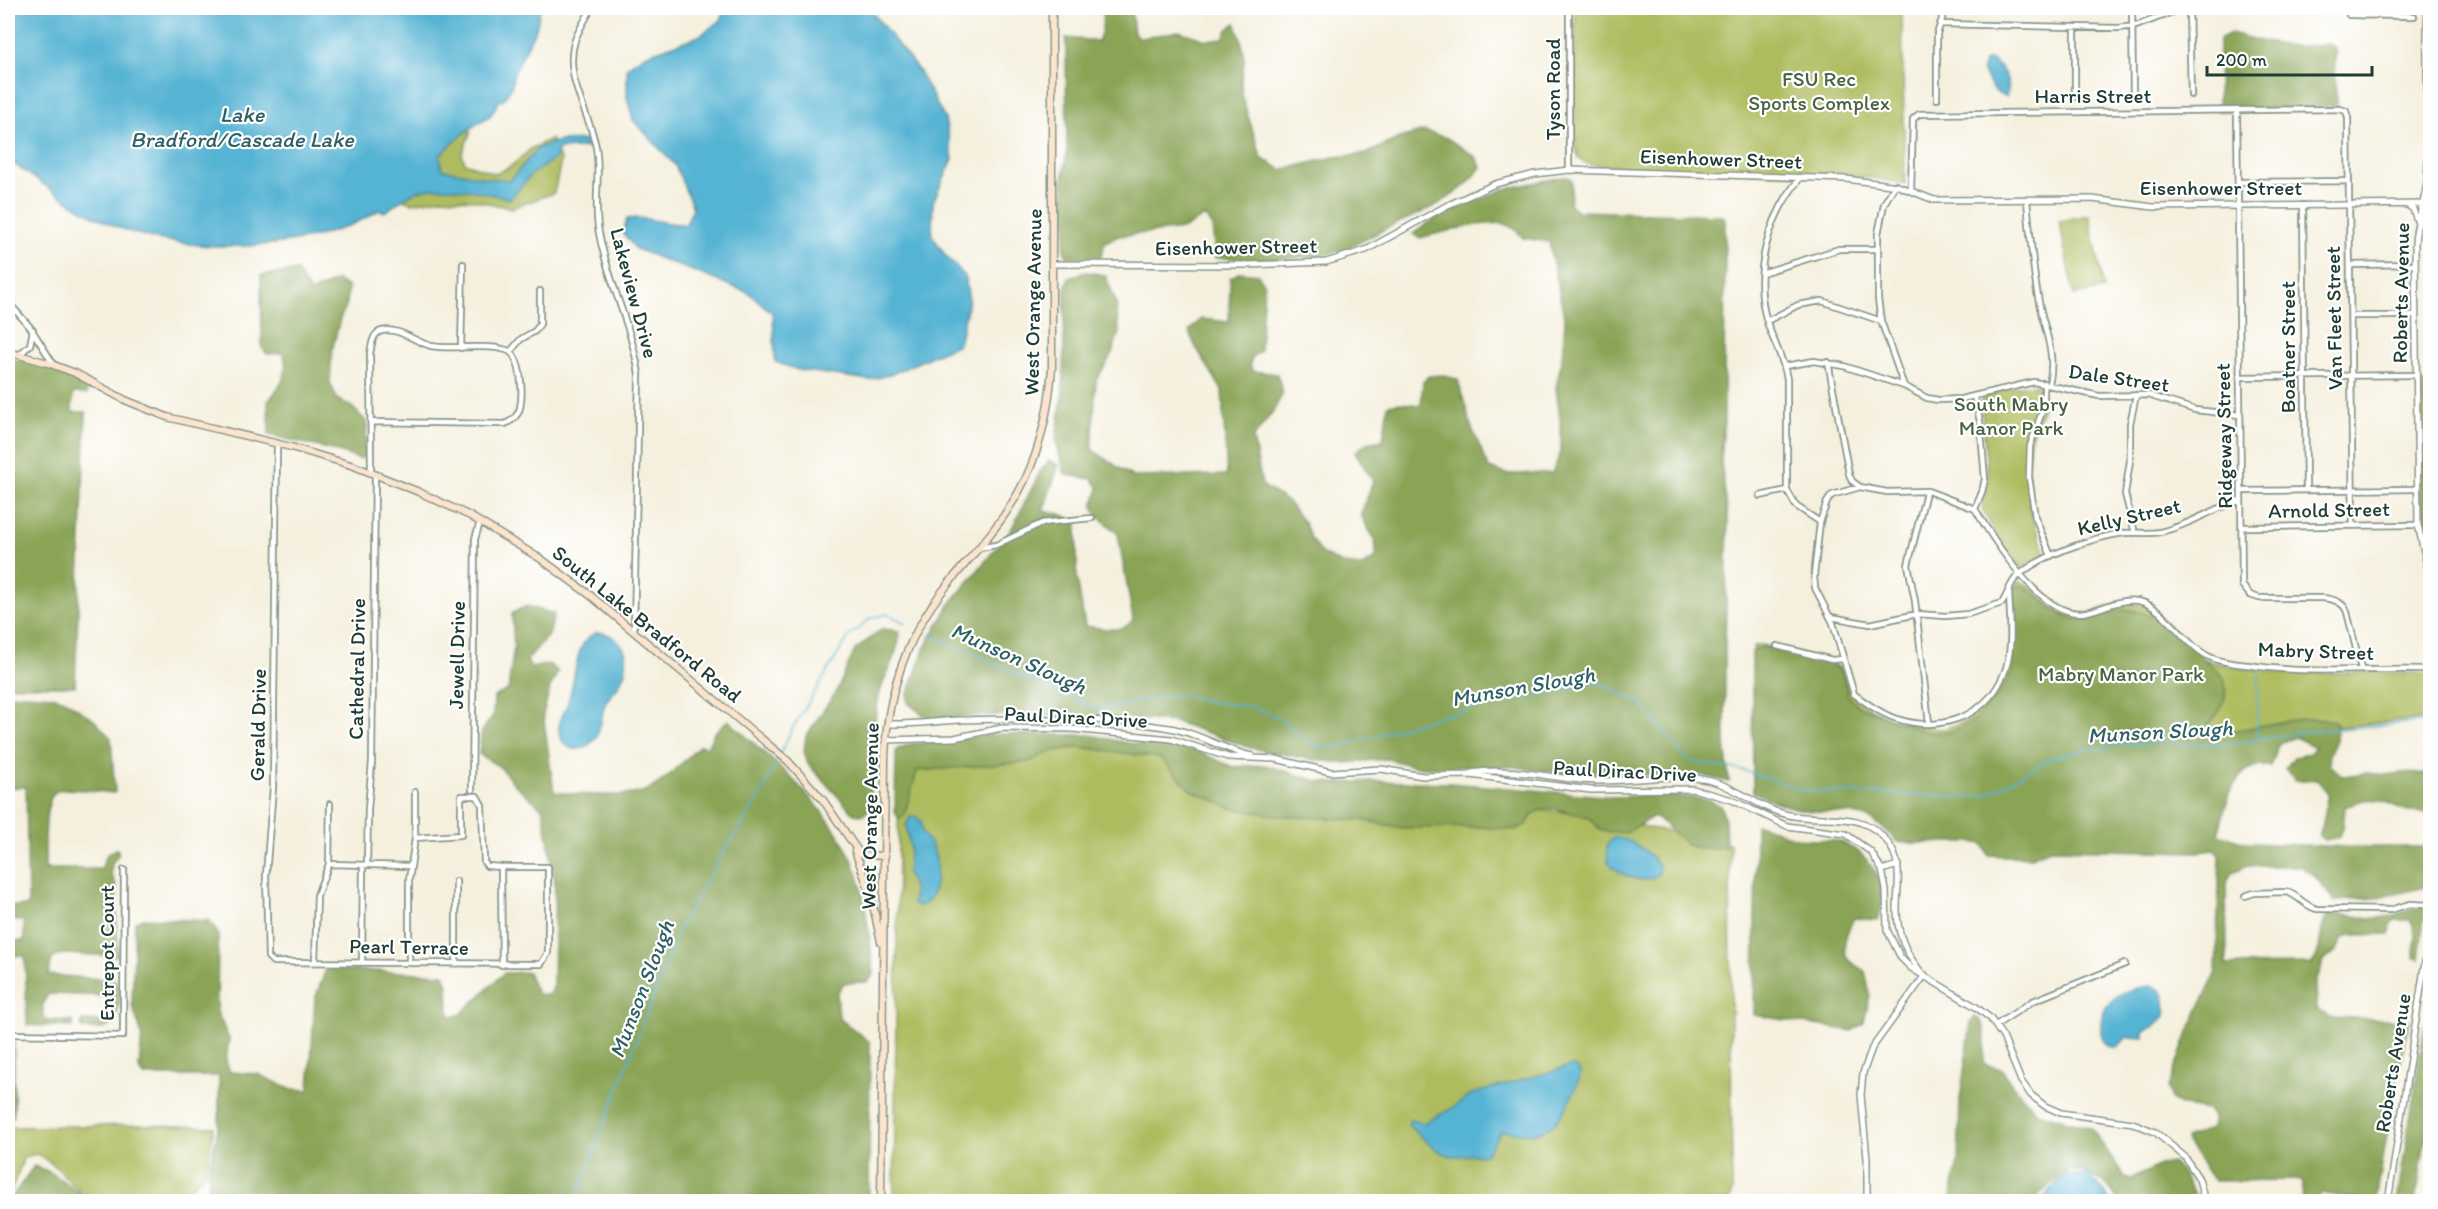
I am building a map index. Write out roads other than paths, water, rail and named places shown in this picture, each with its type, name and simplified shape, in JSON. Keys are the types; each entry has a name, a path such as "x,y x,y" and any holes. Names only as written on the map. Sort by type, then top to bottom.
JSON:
{"main road":[{"name":"West Orange Avenue","path":"882,1202 888,724 896,683 916,634 943,591 996,529 1018,493 1044,426 1052,368 1052,8"},
{"name":"South Lake Bradford Road","path":"8,352 75,373 125,400 167,417 315,453 373,473 446,504 480,522 574,583 788,761 823,800 853,845 873,900 884,964"},
{"path":"853,845 865,855 885,856"}],"street":[{"name":"Lakeview Drive","path":"592,8 576,38 572,63 575,83 597,152 598,231 603,254 632,343 639,375 634,631"},
{"name":"Tyson Road","path":"1569,8 1569,170"},
{"path":"1937,99 1937,34 1943,8"},
{"path":"2132,8 2133,96"},
{"path":"1940,24 2132,26 2183,8"},
{"path":"2189,8 2190,94"},
{"path":"2346,8 2349,15 2414,16"},
{"name":"Roberts Avenue","path":"2428,8 2427,182 2417,222 2415,316 2418,525 2430,579"},
{"path":"2075,27 2075,97"},
{"name":"Harris Street","path":"1911,191 1913,120 1919,114 2340,109 2346,111"},
{"name":"Ridgeway Street","path":"2237,111 2242,585 2246,592 2259,598 2330,598 2343,604 2348,612 2361,669"},
{"name":"Van Fleet Street","path":"2346,111 2348,118 2353,525"},
{"name":"Eisenhower Street","path":"1052,264 1286,265 1333,260 1355,255 1373,247 1446,206 1495,184 1535,174 1569,170 1846,179 1895,185 1934,200 2092,199 2152,207 2430,204"},
{"path":"1800,178 1779,210 1766,245 1762,273 1767,321 1785,366 1787,379 1787,490 1796,506 1820,522"},
{"path":"2238,182 2349,181"},
{"path":"1895,185 1884,204 1877,249 1881,321 1904,386"},
{"path":"2027,200 2038,300 2053,362 2044,406 2030,446 2029,477 2035,517 2051,556"},
{"path":"2405,204 2413,209 2417,222"},
{"name":"Boatner Street","path":"2303,205 2306,489"},
{"path":"1762,273 1839,249 1877,249"},
{"path":"371,422 499,426 509,423 520,407 519,363 509,351 461,348 463,264"},
{"path":"2350,265 2415,264"},
{"path":"509,351 521,339 535,331 540,324 540,291"},
{"path":"1767,321 1798,306 1822,300 1881,321"},
{"path":"8,302 33,330 54,365"},
{"path":"2351,316 2415,316"},
{"path":"19,355 30,345 33,330"},
{"name":"Cathedral Drive","path":"362,963 365,865 372,762 373,473 370,353 372,341 378,332 390,330 430,346 461,348"},
{"name":"Dale Street","path":"1785,366 1814,361 1828,362 1904,386 1927,398 1938,400 1974,396 2024,383 2047,383 2099,396 2158,397 2195,410 2240,415"},
{"path":"1828,362 1849,474 1852,481 1860,487 1887,492 1938,494 1975,509 1985,479 1980,422 1974,396"},
{"path":"2240,377 2416,375"},
{"path":"2135,533 2125,494 2130,462 2130,424 2136,395"},
{"name":"Gerald Drive","path":"278,443 273,788 267,875 267,948 268,957 273,962 315,962"},
{"path":"1860,487 1832,495 1827,502 1820,522 1814,576 1815,588 1831,617 1854,694 1863,701 1894,718 1929,723 1954,722 1982,706 1998,686 2007,663 2010,635 2009,593"},
{"path":"2241,491 2417,489"},
{"path":"1760,496 1787,490"},
{"path":"1926,492 1908,566 1917,614 1929,723"},
{"name":"Kelly Street","path":"1831,617 1870,624 1917,614 1946,616 1968,614 2002,603 2014,580 2051,556 2097,538 2160,532 2223,505 2241,500"},
{"name":"Mabry Street","path":"1975,509 1994,540 2022,574 2043,596 2069,612 2086,612 2131,600 2145,603 2214,660 2272,669 2430,670"},
{"path":"979,548 996,545 1042,523 1092,518"},
{"name":"Jewell Drive","path":"472,790 475,539 480,522"},
{"name":"Arnold Street","path":"2241,527 2418,525"},
{"path":"1777,646 1832,660 1842,658"},
{"name":"Paul Dirac Drive","path":"888,724 995,720 1090,721 1150,726 1189,733 1233,751 1331,772 1381,769 1423,776 1462,775 1506,770 1595,781 1685,778 1705,780 1732,789 1786,815 1846,817 1873,828 1887,841 1898,865 1899,928 1908,953 1924,975"},
{"name":"Paul Dirac Drive","path":"886,740 954,738 1002,728 1061,728 1171,739 1228,757 1262,758"},
{"name":"Paul Dirac Drive","path":"1462,775 1591,790 1672,788 1703,791 1732,800 1787,826 1846,834 1871,852 1882,870 1890,939 1905,964 1924,975"},
{"path":"409,963 410,866 415,838 415,792"},
{"path":"415,838 461,835 461,796 477,796 480,799 484,862 487,866 501,867 502,965"},
{"path":"315,962 317,895 329,864 330,804"},
{"path":"329,864 410,866"},
{"path":"1882,870 1898,865"},
{"name":"Pearl Terrace","path":"315,962 538,964 546,958 548,867 501,867"},
{"name":"Entrepot Court","path":"8,1034 123,1036 124,870"},
{"path":"456,881 456,964"},
{"path":"2245,896 2254,892 2287,892 2306,906 2317,909 2390,910 2410,904 2430,904"},
{"name":"Roberts Avenue","path":"2388,1202 2430,929"},
{"path":"1996,1024 2033,1001 2125,964"},
{"path":"1867,1202 1867,1159 1861,1095 1863,1073 1872,1048 1924,975 1976,1007 1996,1024 2021,1081 2036,1100 2061,1113 2133,1123 2155,1132 2186,1157 2199,1179 2205,1202"}],"water":[{"name":"Lake Bradford/Cascade Lake","path":"8,8 540,8 537,26 513,76 512,86 491,115 469,129 440,155 442,169 486,178 510,180 538,148 559,141 591,140 592,147 559,149 556,158 532,174 510,199 461,189 422,190 409,195 385,212 379,210 352,225 286,242 250,246 179,243 146,236 117,227 88,213 8,160"},
{"path":"725,8 869,8 918,70 945,119 953,159 933,202 932,235 945,255 965,276 969,300 959,344 892,374 869,380 798,370 775,362 773,314 749,293 636,249 623,233 627,219 642,218 670,224 686,224 693,208 675,165 633,120 627,98 627,67 645,55 699,36 721,20"},
{"path":"1987,60 1994,61 2006,78 2008,92 2006,97 1994,90 1986,77 1982,69"},
{"path":"595,633 608,634 623,647 626,659 625,671 617,688 606,702 596,737 588,746 571,748 563,742 560,736 559,724 568,701 580,650 586,640"},
{"path":"911,816 921,821 922,833 933,849 936,861 934,888 927,902 921,905 913,905 914,890 907,873 910,847 906,825"},
{"path":"1613,838 1626,840 1645,850 1659,865 1659,874 1646,879 1632,878 1613,867 1608,862 1607,845"},
{"path":"2150,986 2159,989 2164,996 2165,1016 2154,1027 2144,1032 2144,1038 2127,1037 2117,1048 2108,1046 2102,1039 2101,1031 2106,1007 2124,992"},
{"path":"1571,1066 1577,1067 1581,1074 1570,1101 1559,1118 1552,1125 1534,1133 1501,1131 1486,1154 1450,1156 1435,1149 1408,1125 1410,1120 1423,1123 1451,1109 1472,1094"},
{"path":"2066,1174 2091,1176 2111,1201 2040,1201"}],"waterway":[{"name":"Munson Slough","path":"781,753 791,731 849,636 871,618 888,614 905,623"},
{"name":"Munson Slough","path":"930,635 1097,709 1175,695 1189,696 1211,702 1254,707 1277,717 1310,743 1322,747 1338,747 1440,716 1599,683 1640,702 1678,750 1691,762 1742,770 1806,791 1970,797 1986,795 2051,758 2077,751 2131,744 2226,745 2305,732 2430,721"},
{"path":"2257,740 2258,674"},
{"name":"Munson Slough","path":"575,1202 679,929 719,859 757,802 779,757"}],"park label":[{"name":"FSU Rec Sports Complex","path":"1819,91"},
{"name":"South Mabry Manor Park","path":"2011,416"},
{"name":"Mabry Manor Park","path":"2121,674"}]}
